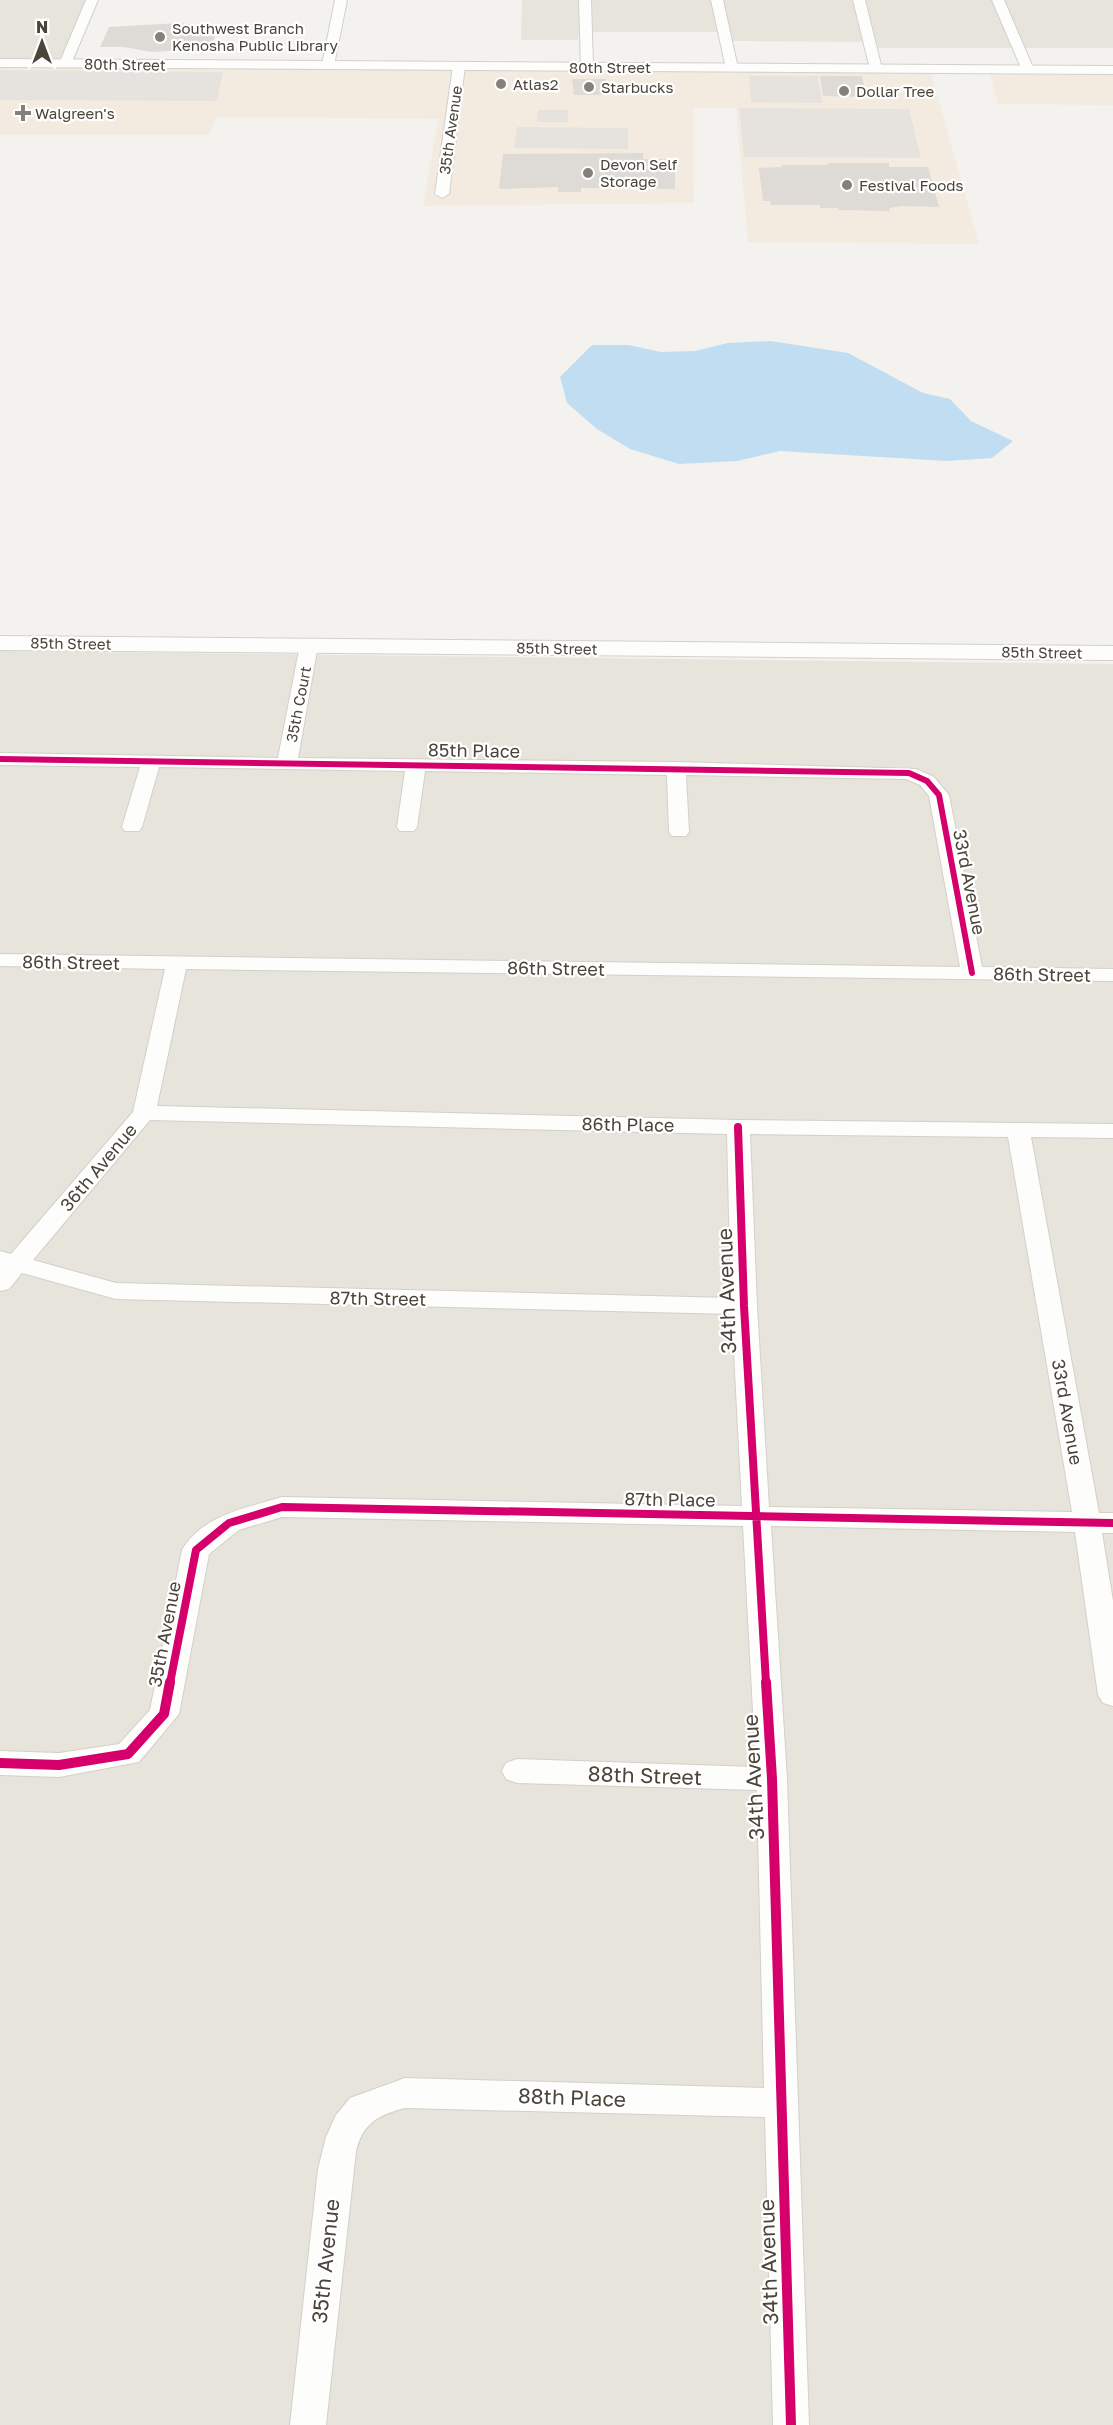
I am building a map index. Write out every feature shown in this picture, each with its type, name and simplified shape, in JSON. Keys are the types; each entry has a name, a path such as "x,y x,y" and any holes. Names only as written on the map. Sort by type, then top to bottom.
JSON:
{"street":[{"path":"65,64 92,0"},
{"path":"328,65 341,0"},
{"path":"585,0 587,67"},
{"path":"717,0 732,68"},
{"path":"859,0 876,69"},
{"path":"998,0 1028,70"},
{"name":"80th Street","path":"0,63 1113,70"},
{"name":"35th Avenue","path":"442,194 459,66"},
{"name":"85th Street","path":"0,643 1113,653"},
{"name":"35th Court","path":"287,763 309,645"},
{"name":"85th Place","path":"0,759 909,773 927,781 939,795"},
{"path":"132,827 151,761"},
{"path":"407,827 416,765"},
{"path":"676,768 679,832"},
{"name":"33rd Avenue","path":"939,795 972,973"},
{"name":"86th Street","path":"0,960 1113,975"},
{"name":"36th Avenue","path":"0,1283 8,1262 144,1113 177,963"},
{"name":"86th Place","path":"144,1113 738,1127 1113,1131"},
{"name":"34th Avenue","path":"738,1127 744,1306 772,1779 791,2425"},
{"name":"33rd Avenue","path":"1018,1129 1100,1522 1113,1695"},
{"name":"87th Street","path":"8,1262 116,1291 744,1306"},
{"name":"87th Place","path":"229,1523 282,1507 1100,1522"},
{"name":"35th Avenue","path":"0,1763 59,1765 128,1754 164,1714 196,1550 229,1523"},
{"name":"88th Street","path":"517,1771 772,1779"},
{"name":"88th Place","path":"364,2105 405,2093 781,2103"},
{"name":"35th Avenue","path":"308,2425 335,2169 340,2142 347,2123 364,2105"}],"shaded area":[{"path":"0,0 87,0 62,58 57,59 0,58"},
{"path":"522,0 1113,0 1113,48 878,48 876,42 733,41 730,32 579,32 578,40 521,40"},
{"path":"0,67 931,73 979,244 748,242 736,108 693,108 694,203 423,206 438,119 216,117 209,135 0,135"},
{"path":"0,70 223,72 217,101 0,100"},
{"path":"990,75 1113,75 1113,105 998,104"},
{"path":"749,76 818,76 822,103 751,102"},
{"path":"739,108 909,109 921,158 744,157"},
{"path":"538,110 568,110 568,122 537,122"},
{"path":"517,127 628,128 628,149 514,148"},
{"path":"0,651 1113,664 1113,2425 0,2425"}],"water":[{"path":"771,341 848,353 923,393 950,399 971,421 1013,441 992,458 946,461 780,451 737,461 679,464 630,449 597,429 567,403 560,377 592,345 629,345 661,352 695,351 728,343"}],"building":[{"name":"Southwest Branch Kenosha Public Library","path":"179,23 218,27 211,48 152,52 124,47 100,47 109,27"},
{"name":"Dollar Tree","path":"820,76 862,76 866,97 823,96"},
{"name":"Starbucks","path":"572,79 606,79 605,95 574,95"},
{"name":"Devon Self Storage","path":"643,153 643,159 675,159 675,189 581,188 581,192 558,192 558,187 499,189 503,154"},
{"name":"Festival Foods","path":"828,163 889,163 889,167 928,167 939,207 901,206 889,208 890,211 839,210 838,208 820,208 820,205 771,205 770,201 763,201 759,168 782,167 782,165 829,165"}],"cycle path":[{"path":"0,759 909,773 927,781 939,795 972,973"},
{"path":"738,1127 744,1306 772,1779 791,2425"},
{"path":"0,1763 59,1765 128,1754 164,1714 196,1550 229,1523 282,1507 1113,1523"}],"place":[{"name":"Southwest Branch Kenosha Public Library","path":"160,37"},
{"name":"Atlas2","path":"501,84"},
{"name":"Starbucks","path":"589,87"},
{"name":"Dollar Tree","path":"844,91"},
{"name":"Walgreen's","path":"23,113"},
{"name":"Devon Self Storage","path":"588,173"},
{"name":"Festival Foods","path":"847,185"}]}
